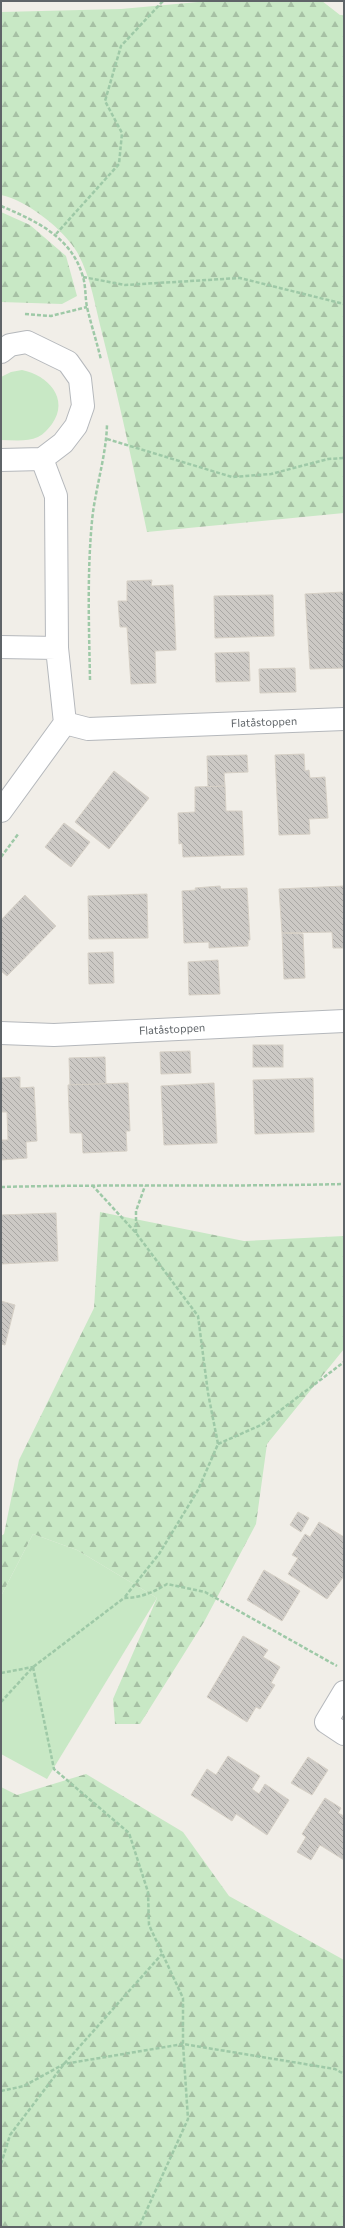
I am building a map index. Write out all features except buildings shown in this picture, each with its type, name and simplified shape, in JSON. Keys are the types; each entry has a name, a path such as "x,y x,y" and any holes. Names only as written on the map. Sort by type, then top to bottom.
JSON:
{"street":[{"path":"1,352 10,345 27,342 68,362 80,379 83,406 76,426 63,443 42,459 1,460"},
{"path":"1,811 65,723 57,648 56,496 42,459"},
{"path":"1,647 57,648"},
{"name":"Flatåstoppen","path":"65,723 88,729 344,719"},
{"name":"Flatåstoppen","path":"1,1033 54,1035 344,1021"},
{"path":"344,1692 326,1722 344,1734"}],"path":[{"path":"56,234 119,164 122,133 105,101 121,46 163,1"},
{"path":"83,277 125,285 240,278 344,304"},
{"path":"22,314 29,313 51,316 87,307"},
{"path":"107,439 232,477 271,474 328,459 344,458"},
{"path":"1,1187 145,1185 243,1187 344,1184"},
{"path":"1,1702 33,1667 124,1598 159,1554 198,1490 218,1444 208,1393 198,1316 136,1233 92,1185"},
{"path":"136,1233 136,1211 145,1185"},
{"path":"218,1444 261,1425 344,1362"},
{"path":"124,1598 133,1598 156,1590 167,1584 205,1592 338,1666"},
{"path":"1,1673 33,1667"},
{"path":"33,1667 54,1769 129,1833 148,1892 149,1925 183,1998 183,2044 188,2119 139,2227"},
{"path":"1,2164 10,2135 64,2064 162,1954"},
{"path":"1,2091 24,2086 64,2064 183,2044 335,2069 344,2074"}],"green space":[{"path":"209,1 322,1 340,15 344,15 344,513 147,532 126,432 86,271 71,243 44,217 22,203 1,195 1,12 121,9"},
{"path":"1,212 30,225 66,256 77,296 62,304 1,302"},
{"path":"22,370 40,377 54,390 59,406 57,415 49,428 34,439 1,440 1,377 11,372"},
{"path":"100,1212 244,1241 344,1236 344,1349 267,1444 256,1524 204,1622 140,1724 115,1724 113,1699 157,1598 77,1550 33,1534 1,1596 1,1536 4,1534 19,1460 94,1308"},
{"path":"33,1534 77,1550 157,1598 47,1779 1,1754 1,1596"},
{"path":"86,1774 183,1832 229,1896 344,1960 344,2227 1,2227 1,1787 17,1795"}]}
